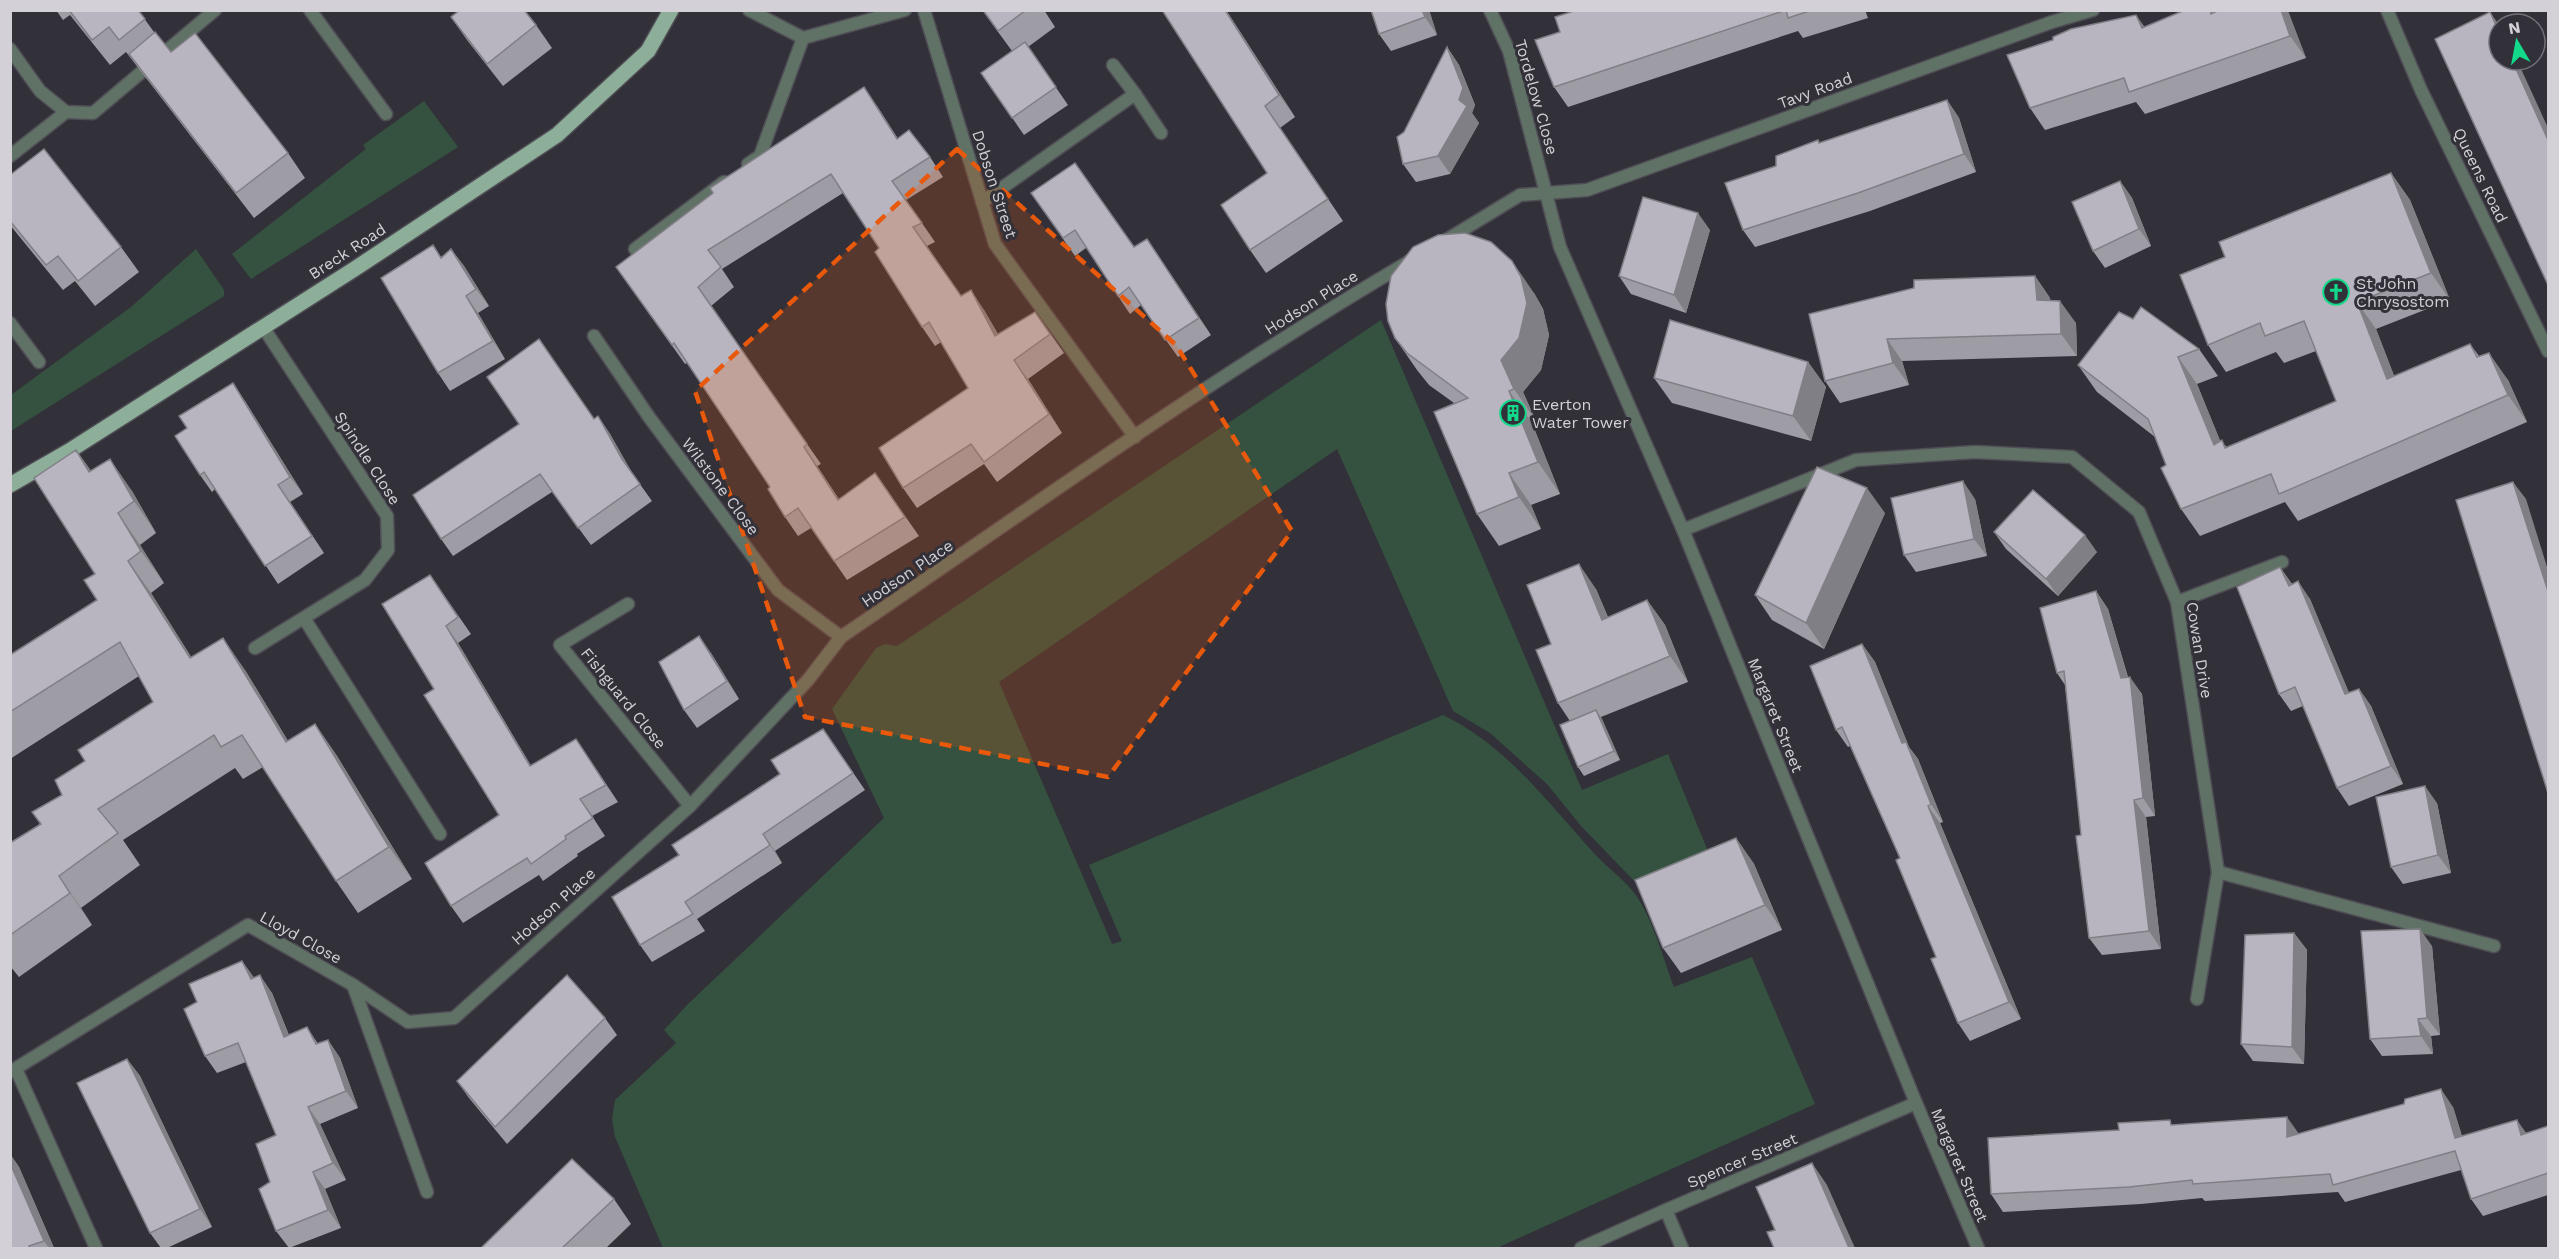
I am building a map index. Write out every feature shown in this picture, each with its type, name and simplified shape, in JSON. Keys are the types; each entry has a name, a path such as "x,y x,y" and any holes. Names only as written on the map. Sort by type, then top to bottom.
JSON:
{"main road":[{"name":"Breck Road","path":"10,485 69,451 263,327 557,135 648,51 671,10"}],"street":[{"path":"10,49 40,91 66,112 93,113 215,10"},
{"path":"310,10 386,114"},
{"path":"749,10 803,38 905,10"},
{"name":"Dobson Street","path":"924,10 995,243 1135,437"},
{"name":"Tordelow Close","path":"1490,10 1509,51 1547,194"},
{"name":"Tavy Road","path":"1547,194 1587,190 2051,16 2093,10"},
{"name":"Queens Road","path":"2387,10 2421,90 2548,351"},
{"path":"634,249 760,156 803,38"},
{"path":"1113,65 1161,133"},
{"path":"982,202 1135,94"},
{"path":"10,156 66,112"},
{"name":"Hodson Place","path":"353,985 408,1022 454,1018 690,806 808,680 841,637 1323,312 1520,195 1547,194"},
{"name":"Margaret Street","path":"1547,194 1560,247 1683,530 1916,1103 1978,1248"},
{"path":"10,323 39,362"},
{"name":"Spindle Close","path":"255,648 365,580 388,550 387,516 263,327"},
{"name":"Wilstone Close","path":"594,336 649,417 778,590 841,637"},
{"name":"Cowan Drive","path":"1683,530 1856,460 1975,452 2072,457 2139,512 2177,602 2218,872 2197,999"},
{"path":"2177,602 2282,562"},
{"name":"Fishguard Close","path":"628,604 560,645 690,806"},
{"path":"304,618 440,834"},
{"path":"2218,872 2494,946"},
{"name":"Lloyd Close","path":"96,1248 13,1070 248,925 353,985 427,1192"},
{"name":"Spencer Street","path":"1581,1248 1916,1103"},
{"path":"1666,1210 1682,1248"}],"highlighted area":[{"path":"957,149 1176,345 1292,531 1108,777 805,717 695,391"}],"green space":[{"path":"424,101 458,147 251,279 232,254 366,149 363,145"},
{"path":"196,249 224,290 224,296 11,431 11,395 131,307"},
{"path":"1381,320 1582,790 1668,754 1719,878 1644,891 1581,826 1547,784 1490,733 1453,711 1337,449 999,682 1112,944 1122,941 1089,865 1443,715 1466,727 1506,758 1631,889 1652,927 1674,987 1752,957 1815,1104 1497,1248 663,1248 615,1137 612,1119 615,1100 676,1043 664,1030 688,1004 884,818 832,709 876,648 885,644 897,646"}],"building":[{"path":"69,10 138,10 145,19 119,40 109,27 92,40"},
{"path":"460,10 524,10 536,25 487,64 451,17"},
{"path":"983,10 1026,10 998,31"},
{"path":"1162,10 1225,10 1279,95 1265,106 1328,199 1250,250 1221,205 1267,173"},
{"path":"1371,10 1422,10 1425,17 1379,34"},
{"path":"1577,10 1786,10 1554,87 1535,40 1560,32 1555,17"},
{"path":"1786,10 1812,10 1788,18"},
{"path":"2185,10 2210,10 2211,14 2219,10 2281,10 2290,36 2129,92 2124,78 2030,108 2007,55 2053,40 2053,37 2071,29 2136,15 2142,28"},
{"path":"2487,13 2487,72 2517,72 2548,140 2548,285 2435,39"},
{"path":"155,32 171,52 195,33 288,153 236,193 129,54"},
{"path":"1025,42 1056,87 1012,118 981,73"},
{"path":"1447,47 1463,88 1459,100 1467,106 1438,156 1403,164 1397,137 1404,132"},
{"path":"864,87 897,139 909,130 930,157 892,181 922,223 913,227 961,296 971,290 995,336 1035,312 1050,334 1014,360 1049,414 984,462 971,444 903,488 879,448 968,388 929,322 922,327 875,252 879,248 831,174 708,250 721,267 698,287 807,444 804,447 838,500 875,473 905,517 834,561 798,508 785,517 768,489 770,487 674,343 672,345 616,267 713,193 710,188"},
{"path":"1947,100 1964,154 1858,193 1743,230 1725,183 1776,166 1776,156 1818,140 1819,143"},
{"path":"44,149 121,247 78,281 58,256 46,265 10,221 10,175"},
{"path":"1075,163 1134,247 1147,239 1199,318 1165,340 1129,287 1118,296 1075,230 1063,238 1031,193"},
{"path":"2391,173 2431,273 2357,302 2387,379 2470,344 2477,357 2489,353 2508,395 2279,494 2271,474 2181,509 2161,468 2166,465 2148,419 2078,365 2119,312 2133,319 2141,307 2199,349 2178,357 2214,445 2222,440 2225,448 2336,401 2304,321 2265,336 2260,323 2208,345 2180,275 2225,257 2219,242"},
{"path":"2120,181 2139,229 2093,251 2072,202"},
{"path":"1643,197 1698,213 1674,295 1619,276"},
{"name":"Everton Water Tower","path":"1465,233 1491,242 1512,261 1521,277 1527,303 1519,338 1501,360 1514,389 1509,391 1538,462 1509,473 1519,497 1477,514 1434,412 1468,398 1407,353 1395,338 1388,321 1386,304 1391,276 1413,247 1438,235"},
{"path":"433,245 441,258 451,249 476,289 466,296 493,341 438,373 381,278"},
{"path":"2035,276 2037,300 2060,301 2061,334 1887,339 1893,363 1825,381 1809,314 1914,288 1914,280"},
{"path":"1670,320 1808,362 1793,416 1654,378"},
{"path":"539,339 594,419 598,416 622,459 640,484 578,528 540,474 441,539 413,495 519,424 487,377"},
{"path":"233,383 290,477 278,485 312,536 265,566 204,472 200,475 175,436 187,428 179,416"},
{"path":"76,450 89,472 110,459 134,501 118,513 141,551 128,561 190,658 223,638 286,742 315,724 389,847 336,881 242,735 221,747 214,735 98,809 118,833 59,876 70,893 10,935 10,843 41,824 32,812 62,795 55,780 85,761 78,750 153,702 120,642 10,712 10,655 97,600 84,580 95,574 34,478"},
{"path":"1817,467 1867,488 1806,623 1755,595"},
{"path":"1963,481 1974,539 1904,555 1891,498"},
{"path":"2513,482 2548,591 2548,793 2456,500"},
{"path":"2033,490 2085,535 2046,579 1994,532"},
{"path":"1579,564 1602,620 1647,600 1670,656 1558,703 1536,650 1551,644 1527,585"},
{"path":"2280,567 2289,586 2298,581 2345,694 2359,689 2391,766 2337,788 2295,687 2279,694 2237,587"},
{"path":"430,575 458,617 446,626 530,766 576,739 606,785 580,799 593,818 565,836 566,839 531,864 527,858 451,906 425,863 499,815 424,695 434,689 382,604"},
{"path":"2096,591 2121,678 2130,677 2143,798 2134,800 2149,931 2089,938 2076,836 2081,835 2064,671 2057,673 2040,608"},
{"path":"699,636 727,681 684,710 659,662"},
{"path":"1862,644 1902,743 1906,742 1931,804 1928,806 2009,1002 1958,1023 1931,959 1936,957 1896,860 1900,858 1842,727 1836,730 1810,666"},
{"path":"1596,710 1614,751 1578,767 1560,725"},
{"path":"823,729 853,773 763,834 770,845 685,902 693,914 640,945 612,897 679,855 672,845 780,774 771,760"},
{"path":"2425,786 2438,855 2391,867 2376,797"},
{"path":"1736,838 1765,905 1663,948 1635,880"},
{"path":"2420,929 2427,1018 2418,1019 2421,1036 2370,1039 2361,931"},
{"path":"2294,933 2292,1047 2241,1044 2245,935"},
{"path":"242,961 251,979 260,975 284,1037 307,1027 316,1044 328,1040 346,1091 308,1107 333,1163 313,1172 328,1210 276,1231 259,1189 270,1182 256,1144 276,1135 238,1043 205,1056 184,1009 197,1002 189,984"},
{"path":"567,975 605,1018 495,1127 457,1081"},
{"path":"127,1059 200,1209 150,1233 77,1083"},
{"path":"2441,1089 2455,1138 2517,1120 2521,1135 2548,1126 2548,1173 2471,1199 2455,1151 2333,1185 2330,1174 2193,1184 2192,1180 2129,1187 1991,1194 1988,1138 2119,1130 2118,1123 2170,1120 2171,1125 2287,1117 2287,1137 2404,1104 2405,1099"},
{"path":"572,1159 614,1199 562,1248 481,1248"},
{"path":"10,1163 44,1241 29,1246 30,1248 10,1248"},
{"path":"1812,1163 1849,1248 1774,1248 1767,1232 1775,1230 1756,1187"}],"place":[{"name":"St John Chrysostom","path":"2336,292"},
{"name":"Everton Water Tower","path":"1513,413"}]}
